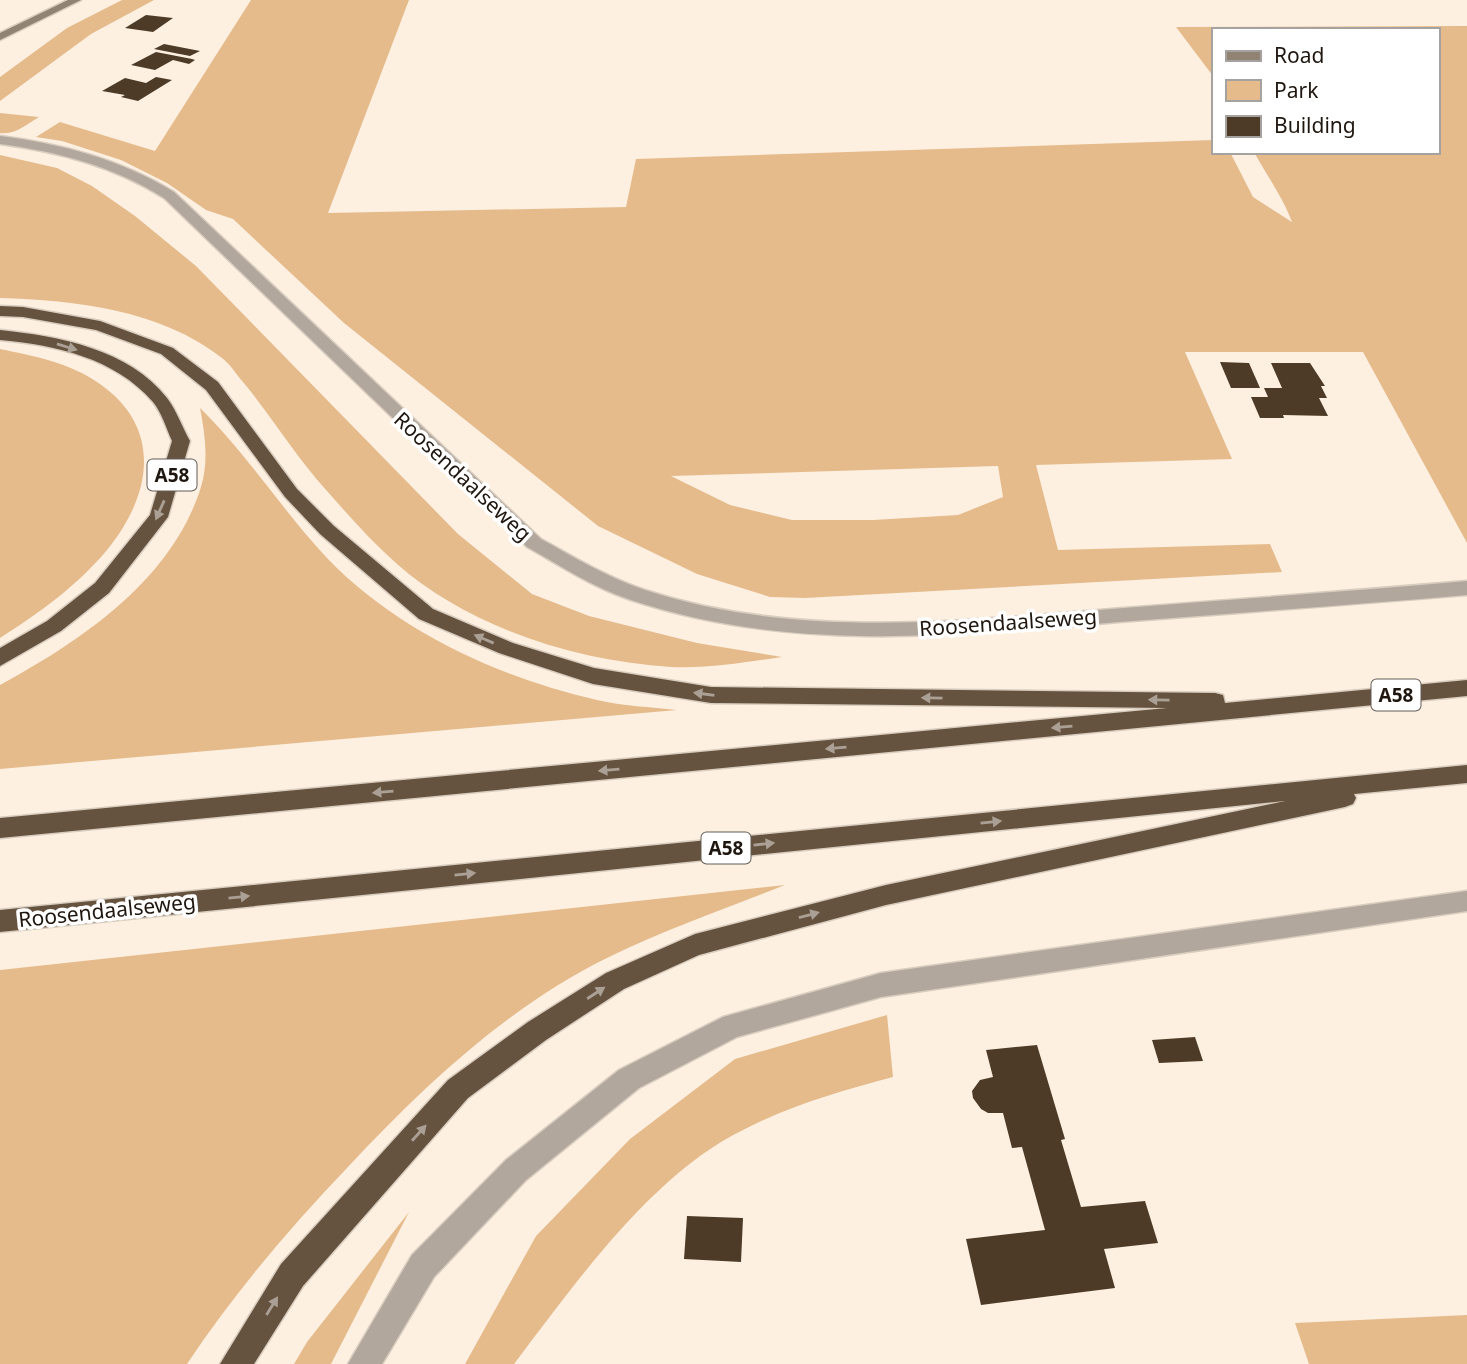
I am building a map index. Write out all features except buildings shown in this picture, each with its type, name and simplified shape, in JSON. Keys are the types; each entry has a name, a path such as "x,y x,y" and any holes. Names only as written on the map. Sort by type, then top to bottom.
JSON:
{"highway":[{"name":"A58","path":"0,311 23,312 100,326 167,351 212,386 291,493 327,530 426,614 506,648 593,676 711,695 1325,702"},
{"name":"A58","path":"0,335 54,343 112,360 160,399 181,442 159,517 102,589 54,626 0,658"},
{"name":"A58","path":"0,828 1467,688"},
{"name":"A58","path":"236,1364 292,1275 458,1088 537,1031 615,981 695,945 886,895 1460,775"},
{"name":"Roosendaalseweg","path":"0,921 1460,775"}],"street":[{"path":"0,37 76,0"},
{"name":"Roosendaalseweg","path":"0,140 58,148 95,159 140,175 169,195 534,544 638,595 713,615 807,629 891,630 1048,621 1467,588"},
{"path":"364,1364 424,1266 516,1170 629,1079 732,1026 881,985 1467,901"}],"green space":[{"path":"122,0 154,0 91,34 0,101 0,77 67,28"},
{"path":"251,0 409,0 328,213 626,207 636,159 1212,140 1212,154 1231,154 1253,197 1292,222 1255,154 1439,154 1439,28 1212,28 1212,75 1176,27 1467,26 1467,543 1363,352 1185,352 1232,459 1036,465 1058,550 1270,544 1282,572 805,598 770,597 697,574 598,526 344,323 233,219 206,210 167,183 121,160 62,141 36,137 60,122 155,151","holes":["998,466 1003,497 958,515 873,520 792,520 730,505 671,476"]},
{"path":"0,113 39,117 16,131 0,133"},
{"path":"0,155 57,168 92,186 135,216 196,266 458,534 532,594 589,616 697,643 782,657 727,665 671,667 598,657 562,649 491,623 426,587 379,547 327,491 254,395 222,358 198,342 145,318 58,301 0,298"},
{"path":"0,349 65,366 100,384 120,402 134,421 142,442 144,464 141,486 133,508 107,550 57,598 0,638"},
{"path":"200,408 327,558 385,608 418,629 487,665 560,691 607,702 677,710 0,769 0,685 62,649 120,604 146,579 169,551 187,520 201,487 205,467 205,438"},
{"path":"785,885 674,928 609,957 536,1000 469,1050 406,1107 304,1214 243,1287 187,1364 0,1364 0,970"},
{"path":"887,1015 893,1077 835,1093 779,1113 709,1150 677,1174 617,1234 514,1364 465,1364 536,1236 630,1139 735,1059"},
{"path":"409,1212 331,1364 294,1364 307,1342"},
{"path":"1467,1315 1467,1364 1309,1364 1295,1323"}]}
